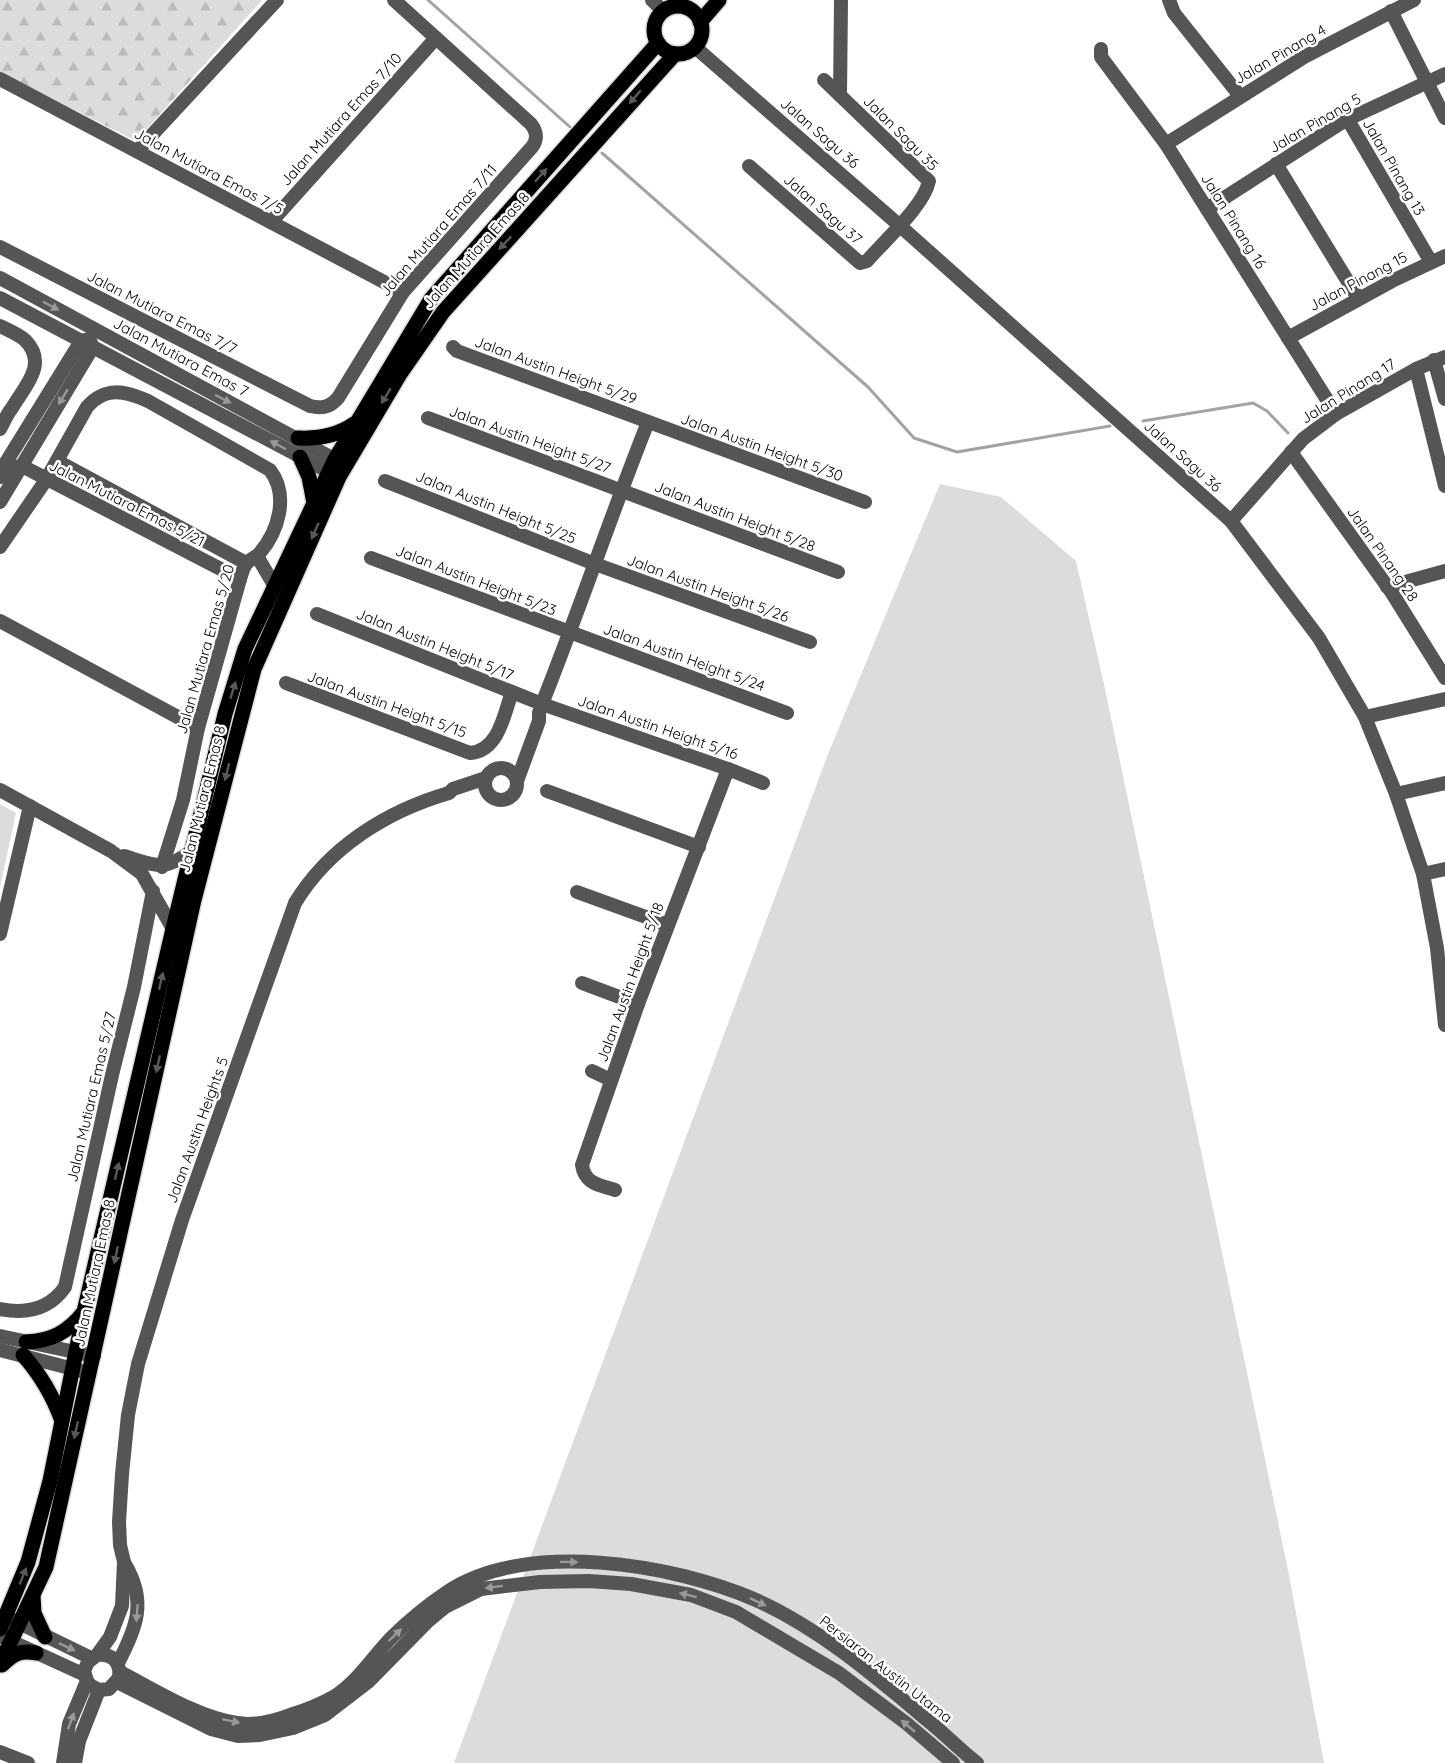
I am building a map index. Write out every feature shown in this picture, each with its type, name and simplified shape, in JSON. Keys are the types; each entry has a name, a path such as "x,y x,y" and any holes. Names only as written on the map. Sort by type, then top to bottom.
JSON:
{"main road":[{"path":"700,22 719,0"},
{"path":"694,5 700,22 701,35 695,47 675,54 662,49 655,37 655,23 663,12 676,6 694,5"},
{"name":"Jalan Mutiara Emas 8","path":"9,1623 33,1593 46,1568 194,900 254,669 354,424 431,299 658,44"},
{"name":"Jalan Mutiara Emas 8","path":"0,1666 9,1623 50,1481 84,1312 173,928 225,714 245,649 314,503 443,312 675,54"},
{"path":"298,438 328,437 354,424"},
{"path":"300,457 309,477 314,503"},
{"path":"62,1421 57,1406 24,1348 54,1337 75,1323 84,1312"},
{"path":"33,1593 34,1613 45,1637"},
{"path":"0,1666 12,1655 24,1651 36,1653"}],"street":[{"path":"137,151 277,0"},
{"path":"394,0 436,38"},
{"path":"652,0 663,12"},
{"name":"Jalan Sagu 35","path":"840,95 841,0"},
{"path":"1169,0 1174,13 1240,96"},
{"name":"Jalan Pinang 4","path":"1166,144 1304,57 1414,0"},
{"path":"1391,11 1445,118"},
{"name":"Jalan Mutiara Emas 7/11","path":"310,406 317,408 329,406 339,398 403,292 528,152 536,138 534,128 436,38"},
{"name":"Jalan Mutiara Emas 7/10","path":"271,222 436,38"},
{"name":"Jalan Sagu 36","path":"695,47 899,225 1231,521 1319,638 1365,717 1396,794 1422,874 1437,948 1445,1025"},
{"name":"Jalan Pinang 16","path":"1101,49 1101,57 1166,144 1336,414"},
{"name":"Jalan Pinang 5","path":"1207,209 1348,120 1445,74"},
{"name":"Jalan Mutiara Emas 7/5","path":"0,79 403,292"},
{"name":"Jalan Sagu 35","path":"824,80 930,181 918,205 899,225"},
{"name":"Jalan Pinang 13","path":"1348,120 1431,262"},
{"path":"1276,164 1358,298"},
{"name":"Jalan Sagu 37","path":"749,166 860,262 867,261 899,225"},
{"name":"Jalan Mutiara Emas 7/7","path":"0,247 310,406"},
{"name":"Jalan Pinang 15","path":"1288,338 1358,298 1445,256"},
{"name":"Jalan Mutiara Emas 7","path":"0,278 298,438 337,468"},
{"path":"0,298 88,342 300,457 337,468"},
{"path":"0,502 22,466 88,342 81,322"},
{"path":"0,326 18,335 31,350 35,365 28,384 0,429"},
{"path":"0,472 88,342 111,339"},
{"name":"Jalan Austin Height 5/29","path":"453,347 457,351 648,422"},
{"path":"1440,358 1445,399"},
{"name":"Jalan Pinang 17","path":"1231,521 1303,439 1336,414 1440,358"},
{"path":"1416,369 1445,486"},
{"name":"Jalan Mutiara Emas 5/20","path":"57,461 91,402 108,393 126,392 148,401 270,470 277,479 281,492 280,509 274,528 251,559 240,579 198,728 183,800 162,867"},
{"name":"Jalan Austin Height 5/27","path":"428,418 621,490"},
{"path":"540,709 539,721 517,781 516,791 509,799 499,801 490,796 471,792 456,796 449,793 453,789 486,778 493,770 503,768 516,758 540,709 570,633 648,422"},
{"name":"Jalan Austin Height 5/30","path":"648,422 865,502"},
{"name":"Jalan Pinang 28","path":"1291,452 1387,587 1445,678"},
{"path":"0,547 57,461 251,559 274,585"},
{"path":"0,477 11,468 22,466"},
{"name":"Jalan Mutiara Emas 5/21","path":"22,466 240,579"},
{"name":"Jalan Austin Height 5/25","path":"385,481 596,564"},
{"name":"Jalan Austin Height 5/28","path":"621,490 838,572"},
{"name":"Jalan Austin Height 5/23","path":"371,558 570,633"},
{"name":"Jalan Austin Height 5/26","path":"596,564 810,642"},
{"path":"1387,587 1445,571"},
{"name":"Jalan Austin Height 5/17","path":"317,614 512,692 540,709"},
{"path":"0,621 198,728"},
{"name":"Jalan Austin Height 5/24","path":"570,633 787,713"},
{"name":"Jalan Austin Height 5/15","path":"286,683 470,753 479,752 492,743 512,692"},
{"path":"1365,717 1445,699"},
{"name":"Jalan Austin Height 5/16","path":"540,709 728,769 763,783"},
{"path":"503,768 512,772 517,781"},
{"name":"Jalan Austin Height 5/18","path":"615,1190 591,1182 583,1174 582,1165 638,1005 728,769"},
{"path":"486,778 485,788 490,796"},
{"path":"1396,794 1445,783"},
{"path":"0,789 111,851 142,874 173,928"},
{"path":"547,791 699,847"},
{"name":"Jalan Austin Heights 5","path":"94,1657 110,1637 119,1617 123,1597 124,1562 120,1545 119,1522 122,1474 128,1415 138,1364 182,1220 288,917 303,890 332,858 354,839 393,813 449,793"},
{"path":"0,934 30,806"},
{"path":"111,851 162,867 177,862 193,850"},
{"path":"1422,874 1445,869"},
{"name":"Jalan Mutiara Emas 5/27","path":"0,1309 25,1311 49,1303 61,1293 67,1281 109,1087 134,987 153,891"},
{"path":"577,892 668,925"},
{"path":"582,983 638,1005"},
{"path":"592,1071 611,1080"},
{"path":"0,1336 72,1368 89,1373"},
{"path":"0,1350 24,1348 76,1351 94,1356"},
{"name":"Jalan Austin Heights 5","path":"118,1672 138,1614 135,1587 124,1562"},
{"name":"Persiaran Austin Utama","path":"118,1672 215,1718 238,1724 281,1719 309,1709 336,1695 355,1680 390,1640 423,1609 449,1590 507,1567 555,1562 605,1563 652,1569 706,1581 757,1601 803,1626 849,1658 897,1694 977,1763"},
{"name":"Persiaran Austin Utama","path":"118,1672 211,1729 238,1736 260,1734 293,1728 325,1715 368,1682 428,1621 445,1607 481,1589 540,1582 589,1581 631,1584 691,1595 736,1612 839,1673 906,1723 953,1763"},
{"path":"9,1623 94,1657 108,1656 118,1672 109,1689 99,1690 90,1685 86,1678 85,1666 94,1657"},
{"path":"6,1639 86,1678"},
{"path":"63,1763 69,1724 86,1678"},
{"path":"75,1763 79,1741 99,1690"},
{"path":"0,1752 28,1763"}],"green space":[{"path":"0,0 262,0 136,141 0,72"},
{"path":"940,484 1001,497 1076,561 1105,689 1288,1570 1324,1763 454,1763 828,754"},
{"path":"0,804 16,813 0,887"}],"waterway":[{"path":"428,0 570,127"},
{"path":"602,153 868,387 914,438 957,452 1110,426"},
{"path":"1143,421 1253,403 1267,411 1288,433"}]}
